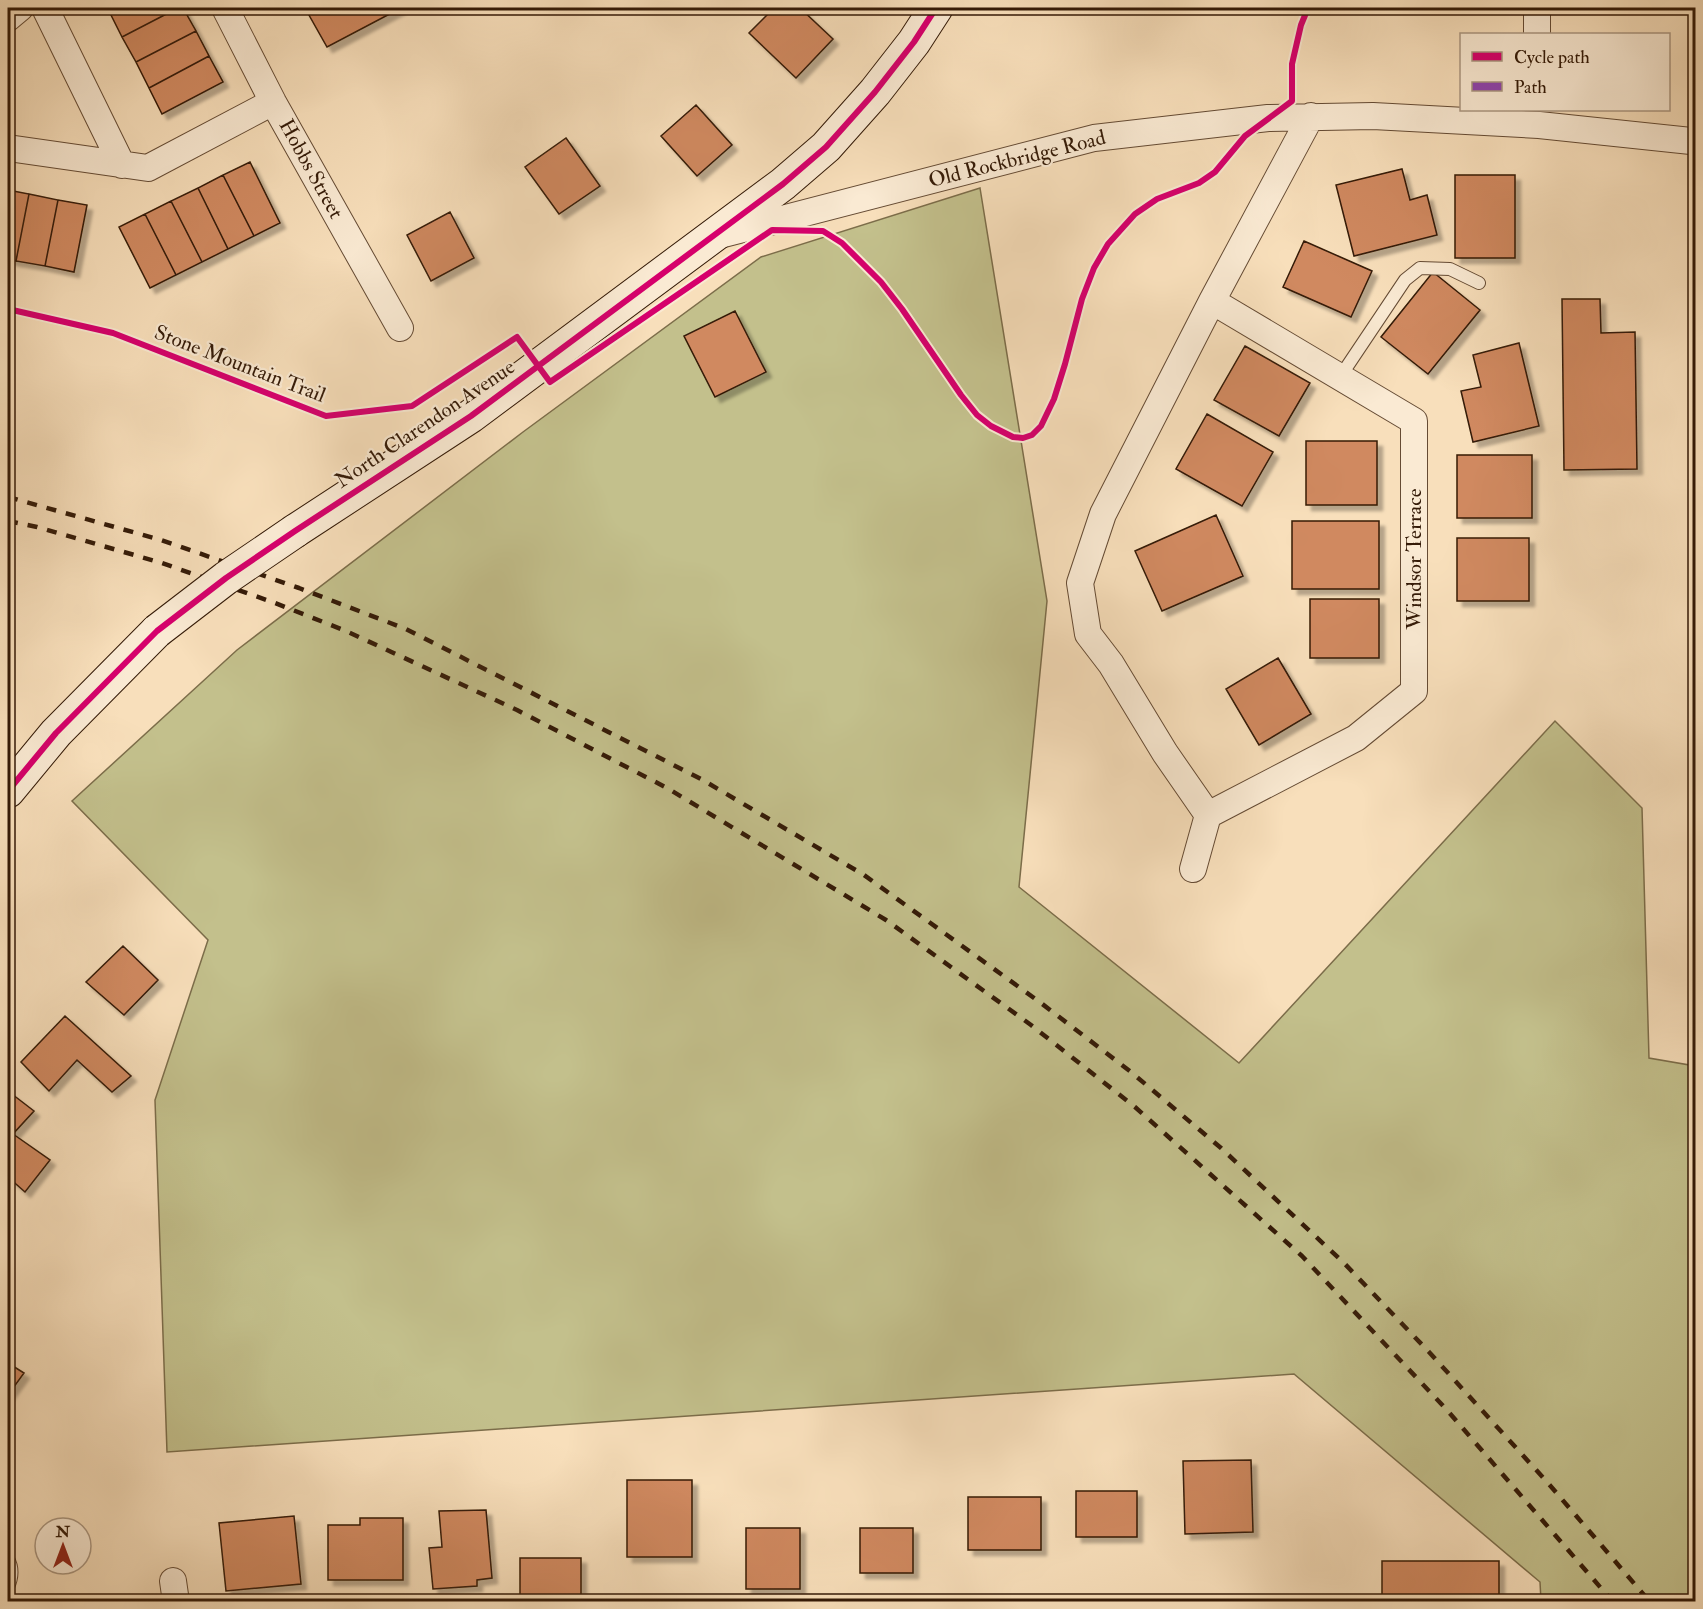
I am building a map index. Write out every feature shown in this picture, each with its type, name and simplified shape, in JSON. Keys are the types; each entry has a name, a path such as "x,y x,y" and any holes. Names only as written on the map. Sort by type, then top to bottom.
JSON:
{"street":[{"path":"8,18 20,8"},
{"path":"45,8 122,165"},
{"name":"Hobbs Street","path":"225,8 273,102 400,328"},
{"name":"North Clarendon Avenue","path":"8,791 56,733 157,631 226,578 471,416 783,184 826,147 875,92 914,42 936,8"},
{"path":"1537,8 1537,33"},
{"path":"8,148 148,168 273,102"},
{"path":"1192,869 1208,815 1165,753 1111,664 1088,634 1080,583 1103,514 1212,301 1311,116"},
{"name":"Old Rockbridge Road","path":"708,238 1094,138 1268,118 1311,116 1539,117 1691,141"},
{"name":"Windsor Terrace","path":"1208,815 1356,738 1414,692 1414,421 1212,301"}],"lane":[{"path":"1340,377 1405,280 1420,268 1450,268 1479,283"},
{"path":"8,1559 11,1565 11,1580 8,1587"}],"shaded area":[{"path":"980,188 1047,601 1019,887 1239,1063 1555,721 1642,808 1649,1058 1695,1066 1695,1601 1541,1601 1540,1582 1294,1374 167,1452 155,1100 208,940 72,801 237,650 523,432 761,257"}],"building":[{"path":"115,8 178,8 122,37 109,11"},
{"path":"178,8 183,8 196,31 136,62 122,37"},
{"path":"305,8 401,8 327,47"},
{"path":"774,8 800,8 833,39 796,78 749,33"},
{"path":"196,31 209,56 149,88 136,62"},
{"path":"209,56 223,82 162,114 149,88"},
{"path":"696,105 732,145 697,176 661,136"},
{"path":"566,138 600,186 559,214 525,167"},
{"path":"250,162 280,223 254,236 223,175"},
{"path":"1402,169 1410,200 1427,195 1437,235 1354,256 1336,185"},
{"path":"223,175 254,236 228,249 198,188"},
{"path":"1455,175 1515,175 1515,258 1455,258"},
{"path":"198,188 228,249 202,262 171,201"},
{"path":"8,190 29,194 16,261 8,259"},
{"path":"29,194 58,200 45,266 16,261"},
{"path":"58,200 87,205 74,272 45,266"},
{"path":"171,201 202,262 176,275 145,214"},
{"path":"450,212 474,258 431,281 407,235"},
{"path":"145,214 176,275 150,288 119,227"},
{"path":"1304,241 1372,271 1351,317 1283,287"},
{"path":"1433,272 1480,310 1428,374 1381,337"},
{"path":"1562,299 1600,299 1601,333 1635,332 1637,469 1564,470"},
{"path":"735,311 766,372 715,397 684,336"},
{"path":"1519,343 1539,426 1473,442 1461,391 1481,387 1473,355"},
{"path":"1245,346 1310,383 1279,436 1214,400"},
{"path":"1207,414 1273,452 1242,506 1176,469"},
{"path":"1306,441 1377,441 1377,505 1306,505"},
{"path":"1457,455 1532,455 1532,518 1457,518"},
{"path":"1216,515 1243,576 1162,611 1135,551"},
{"path":"1292,521 1379,521 1379,589 1292,589"},
{"path":"1457,538 1529,538 1529,601 1457,601"},
{"path":"1310,599 1379,599 1379,658 1310,658"},
{"path":"1278,658 1311,714 1259,745 1226,689"},
{"path":"123,946 158,980 124,1015 86,982"},
{"path":"65,1016 131,1076 112,1092 77,1060 49,1091 21,1062"},
{"path":"8,1091 34,1111 13,1134 50,1160 25,1192 8,1177"},
{"path":"8,1363 24,1373 8,1395"},
{"path":"1251,1460 1253,1532 1185,1534 1183,1461"},
{"path":"627,1480 692,1480 692,1557 627,1557"},
{"path":"1076,1491 1137,1491 1137,1537 1076,1537"},
{"path":"968,1497 1041,1497 1041,1550 968,1550"},
{"path":"486,1510 492,1578 477,1580 477,1586 433,1589 429,1548 442,1547 439,1511"},
{"path":"294,1516 301,1584 226,1591 219,1523"},
{"path":"360,1518 403,1518 403,1580 328,1580 328,1525 360,1525"},
{"path":"746,1528 800,1528 800,1589 746,1589"},
{"path":"860,1528 913,1528 913,1573 860,1573"},
{"path":"520,1558 581,1558 581,1602 520,1602"},
{"path":"1382,1561 1499,1561 1499,1602 1382,1602"}],"railway":[{"path":"8,497 161,540 299,588 406,629 701,779 864,875 1041,1003 1131,1072 1221,1148 1344,1263 1429,1352 1548,1483 1650,1602"},
{"path":"8,521 37,527 162,563 346,631 517,710 667,788 886,920 1031,1025 1135,1107 1302,1256 1447,1410 1613,1602"}],"marked path":[{"path":"1691,141 1696,141"}],"cycle path":[{"path":"8,791 56,733 157,631 226,578 471,416 783,184 826,147 875,92 914,42 936,8"},
{"name":"Stone Mountain Trail","path":"8,309 113,333 326,416 412,406 517,337 550,382 772,230 823,231 842,243 881,282 977,415 991,426 1013,437 1023,438 1032,435 1041,426 1054,399 1082,299 1094,268 1108,244 1135,214 1157,199 1199,183 1215,172 1245,136 1292,101 1292,64 1301,25 1308,8"}]}
